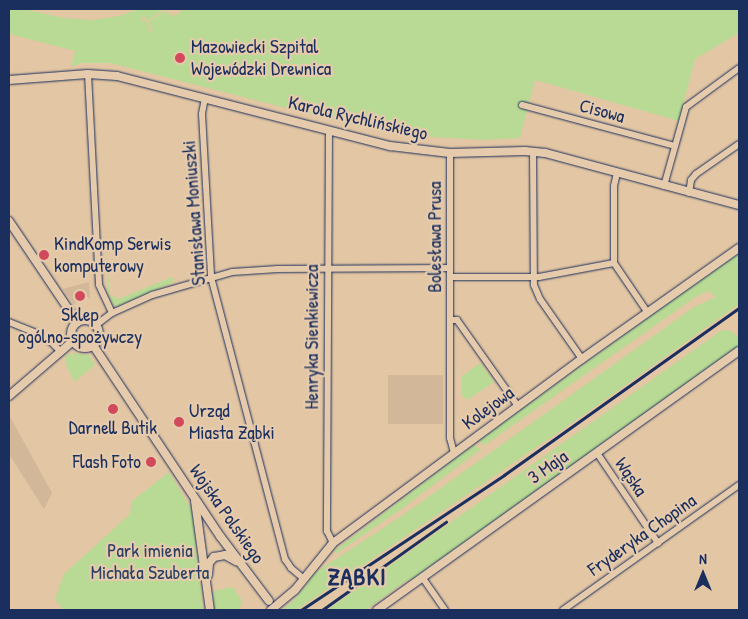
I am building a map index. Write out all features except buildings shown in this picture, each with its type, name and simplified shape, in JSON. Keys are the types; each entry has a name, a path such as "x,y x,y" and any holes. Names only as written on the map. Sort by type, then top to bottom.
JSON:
{"street":[{"path":"664,186 686,107 739,68"},
{"path":"88,74 99,285 112,313"},
{"name":"Karola Rychlińskiego","path":"9,80 88,74 117,76 390,146 450,153 533,151 739,205"},
{"name":"Stanisława Moniuszki","path":"205,98 202,114 211,277 285,559 290,568 304,579"},
{"name":"Cisowa","path":"522,105 675,146"},
{"name":"Henryka Sienkiewicza","path":"329,130 327,269 328,531 332,543"},
{"path":"689,193 692,180 696,174 739,144"},
{"path":"533,151 533,277 540,299 582,359"},
{"name":"Bolesława Prusa","path":"450,153 450,438 454,453"},
{"path":"617,173 614,186 614,263 648,312"},
{"path":"9,220 77,322"},
{"name":"Kolejowa","path":"271,610 296,590 332,543 582,359 739,248"},
{"path":"450,277 533,277 608,266 614,263"},
{"path":"96,325 112,313 152,295 211,277 250,270 450,268"},
{"path":"89,320 96,325 98,337 93,345 81,347 73,341 71,330 77,322 89,320"},
{"name":"Bolesława Prusa","path":"450,320 457,320 518,406"},
{"path":"9,322 38,334 51,342 60,351"},
{"path":"9,396 73,341"},
{"name":"Wojska Polskiego","path":"93,345 238,562 269,601"},
{"name":"3 Maja","path":"377,610 739,351"},
{"name":"Wąska","path":"597,453 658,543"},
{"name":"Fryderyka Chopina","path":"563,610 739,485"},
{"path":"194,496 210,610"},
{"path":"207,584 208,567 214,557 225,555 238,562"},
{"path":"422,577 445,610"}],"shaded area":[{"path":"89,282 90,300 87,296 74,304 63,289"},
{"path":"388,375 443,375 443,424 388,424"},
{"path":"9,415 52,493 44,509 9,454"}],"green space":[{"path":"9,9 23,9 64,18 93,20 119,16 139,9 164,9 147,21 144,16 141,18 142,21 145,20 150,32 153,30 148,22 166,10 169,17 170,12 174,17 184,9 739,9 739,33 695,59 679,121 535,80 520,138 485,140 432,137 357,126 110,63 81,63 71,67 75,51 9,34"},
{"path":"106,249 110,295 118,299 172,277 174,282 119,306 114,306 108,293"},
{"path":"739,252 739,304 588,412 334,585 296,610 281,610 293,601 316,572 403,515 694,307 716,297 709,291 697,296 485,445 478,441"},
{"path":"722,330 732,331 739,339 739,345 414,578 406,581 366,610 327,610"},
{"path":"70,353 89,355 95,365 74,382 65,362 66,355 68,354 77,359"},
{"path":"480,363 494,382 467,400 462,395 462,376"},
{"path":"473,445 481,449 403,508 336,554 334,551"},
{"name":"Park imienia Michała Szuberta","path":"169,472 192,510 203,610 63,610 55,599 64,574 130,514 132,501"},
{"path":"233,588 242,601 239,610 214,610 212,595 214,591"}],"railway":[{"path":"301,610 504,475 739,308"},
{"path":"322,610 446,522"}],"place":[{"name":"Mazowiecki Szpital Wojewódzki Drewnica","path":"180,58"},
{"name":"KindKomp Serwis komputerowy","path":"44,255"},
{"name":"Sklep ogólno-spożywczy","path":"80,296"},
{"name":"Darnell Butik","path":"113,409"},
{"name":"Urząd Miasta Ząbki","path":"179,422"},
{"name":"Flash Foto","path":"151,462"}],"district":[{"name":"ZĄBKI","path":"357,577"}]}
